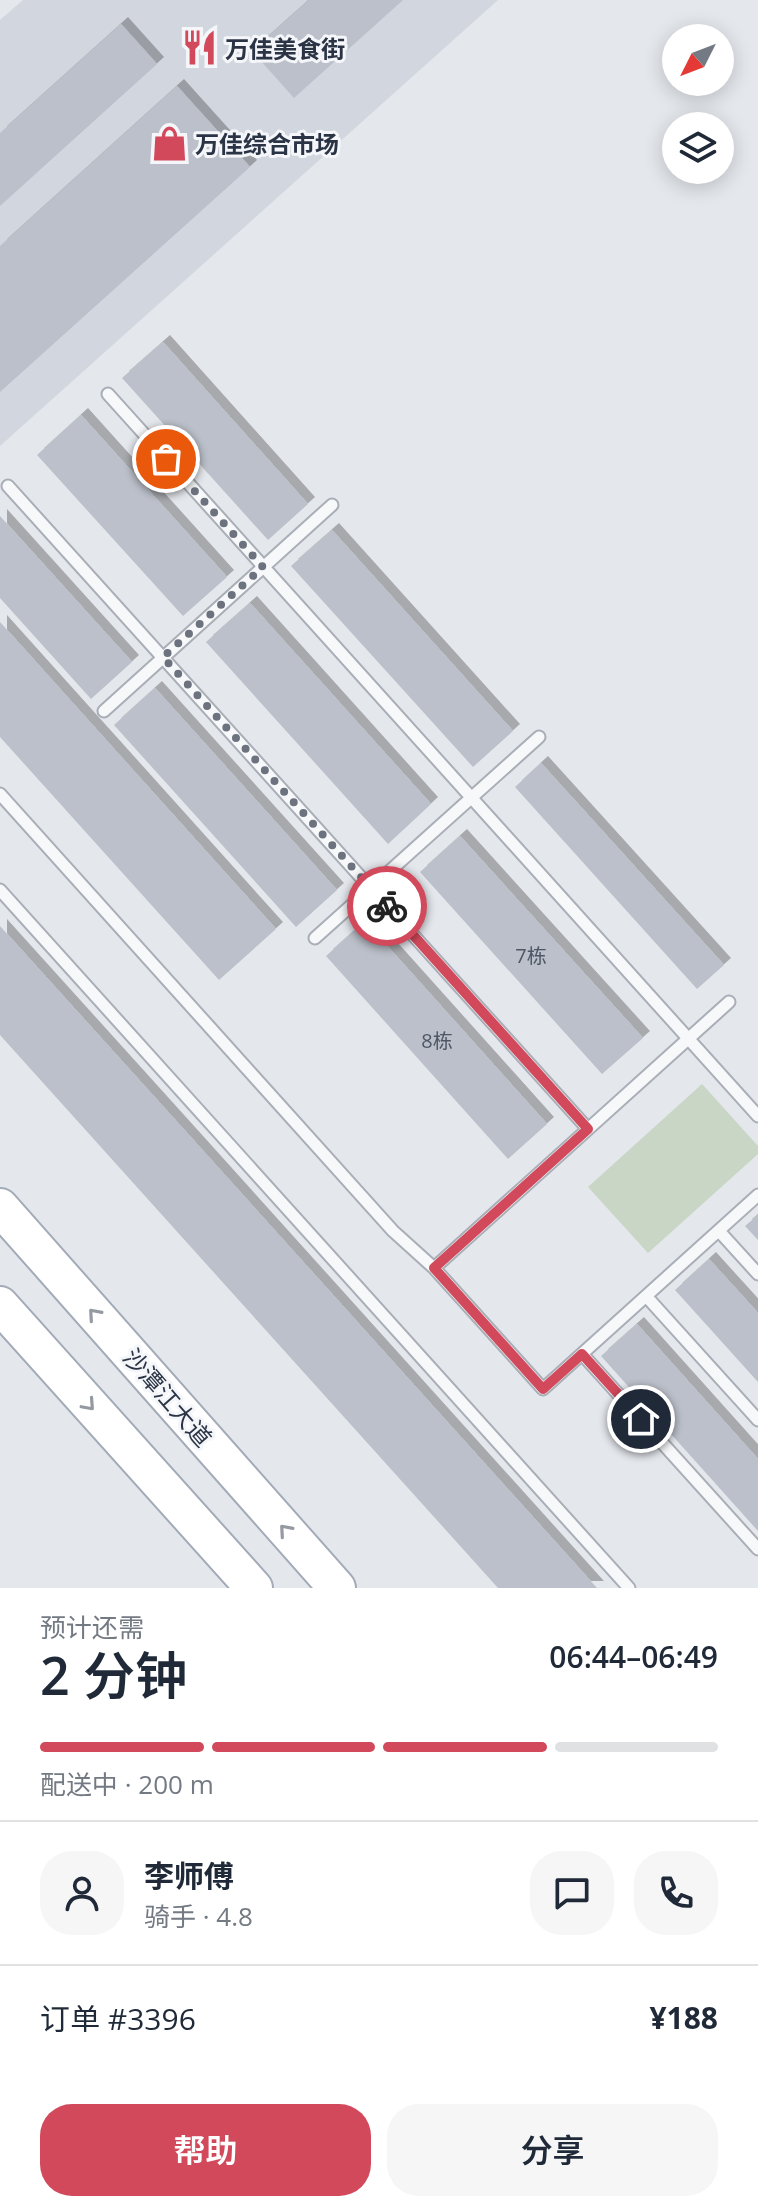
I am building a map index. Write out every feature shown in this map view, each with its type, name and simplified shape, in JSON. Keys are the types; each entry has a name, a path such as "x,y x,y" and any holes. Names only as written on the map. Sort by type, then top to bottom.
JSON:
{"main road":[{"name":"沙潭江大道","path":"0,1207 337,1588"},
{"path":"0,1305 254,1588"}],"lane":[{"path":"108,394 758,1116"},
{"path":"8,486 588,1129"},
{"path":"104,711 332,505"},
{"path":"315,938 539,737"},
{"path":"0,794 393,1231 434,1268 543,1389 758,1195"},
{"path":"0,890 629,1588"},
{"path":"434,1268 729,1002"},
{"path":"719,1231 758,1274"},
{"path":"646,1296 758,1420"},
{"path":"582,1354 758,1549"}],"shaded area":[{"name":"万佳综合市场","path":"23,0 498,0 0,446 0,20"}],"green space":[{"path":"702,1084 758,1146 758,1154 648,1253 588,1187"}],"building":[{"path":"309,0 403,0 294,98 252,51"},
{"path":"121,24 157,64 0,206 0,133"},
{"path":"177,86 250,167 0,392 0,246"},
{"path":"163,342 308,504 268,540 122,378"},
{"path":"81,415 227,577 183,616 37,455"},
{"path":"0,516 132,662 91,699 0,598"},
{"path":"332,530 513,731 473,767 291,566"},
{"path":"250,603 431,804 388,844 206,642"},
{"path":"0,622 276,929 219,980 0,737"},
{"path":"155,688 337,890 296,927 114,725"},
{"path":"541,763 724,965 697,989 515,787"},
{"path":"460,836 643,1038 602,1074 420,872"},
{"path":"365,921 547,1124 508,1159 326,956"},
{"path":"0,926 597,1588 498,1588 0,1035"},
{"path":"758,1215 758,1240 745,1226"},
{"path":"709,1259 758,1313 758,1382 675,1290"},
{"path":"637,1324 758,1459 758,1531 601,1356"}],"way so far":[{"path":"166,459 263,567 163,657 387,906"}],"place":[{"name":"万佳美食街","path":"199,48"},
{"name":"万佳综合市场","path":"169,143"}],"route":[{"path":"387,906 588,1129 434,1268 543,1389 582,1354 641,1419"}]}
